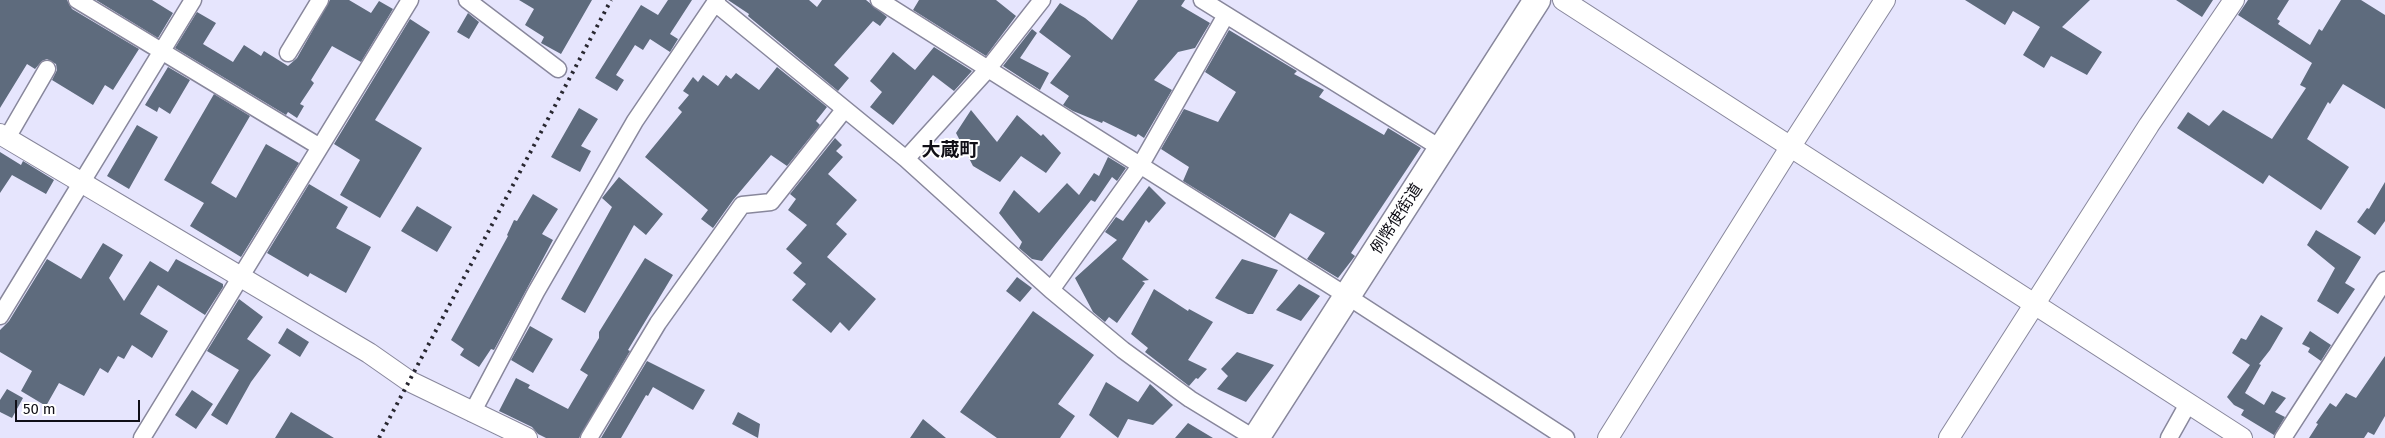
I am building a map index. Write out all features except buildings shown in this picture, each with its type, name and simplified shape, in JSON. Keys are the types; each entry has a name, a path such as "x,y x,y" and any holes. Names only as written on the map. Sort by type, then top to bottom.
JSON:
{"main road":[{"name":"例幣使街道","path":"1255,438 1537,0"}],"street":[{"path":"77,0 320,147"},
{"path":"0,316 194,0"},
{"path":"288,53 320,0"},
{"path":"142,438 410,0"},
{"path":"467,0 558,70"},
{"path":"879,0 1347,296 1566,438"},
{"path":"906,159 987,70 1042,0"},
{"path":"1202,0 1442,149"},
{"path":"1563,0 2242,438"},
{"path":"1608,438 1791,146 1886,0"},
{"path":"1949,438 2149,125 2234,0"},
{"path":"472,413 536,292 634,121 716,1 844,110 906,159 1052,290 1123,350 1190,399 1255,438"},
{"path":"1052,290 1140,166 1226,15"},
{"path":"47,69 3,136 369,353 409,381 526,438"},
{"path":"589,438 658,324 742,205 771,202 844,110"},
{"path":"2283,438 2385,280"},
{"path":"2169,438 2188,404"}],"railway":[{"path":"379,438 611,0"}],"district":[{"name":"大蔵町","path":"950,151"}]}
